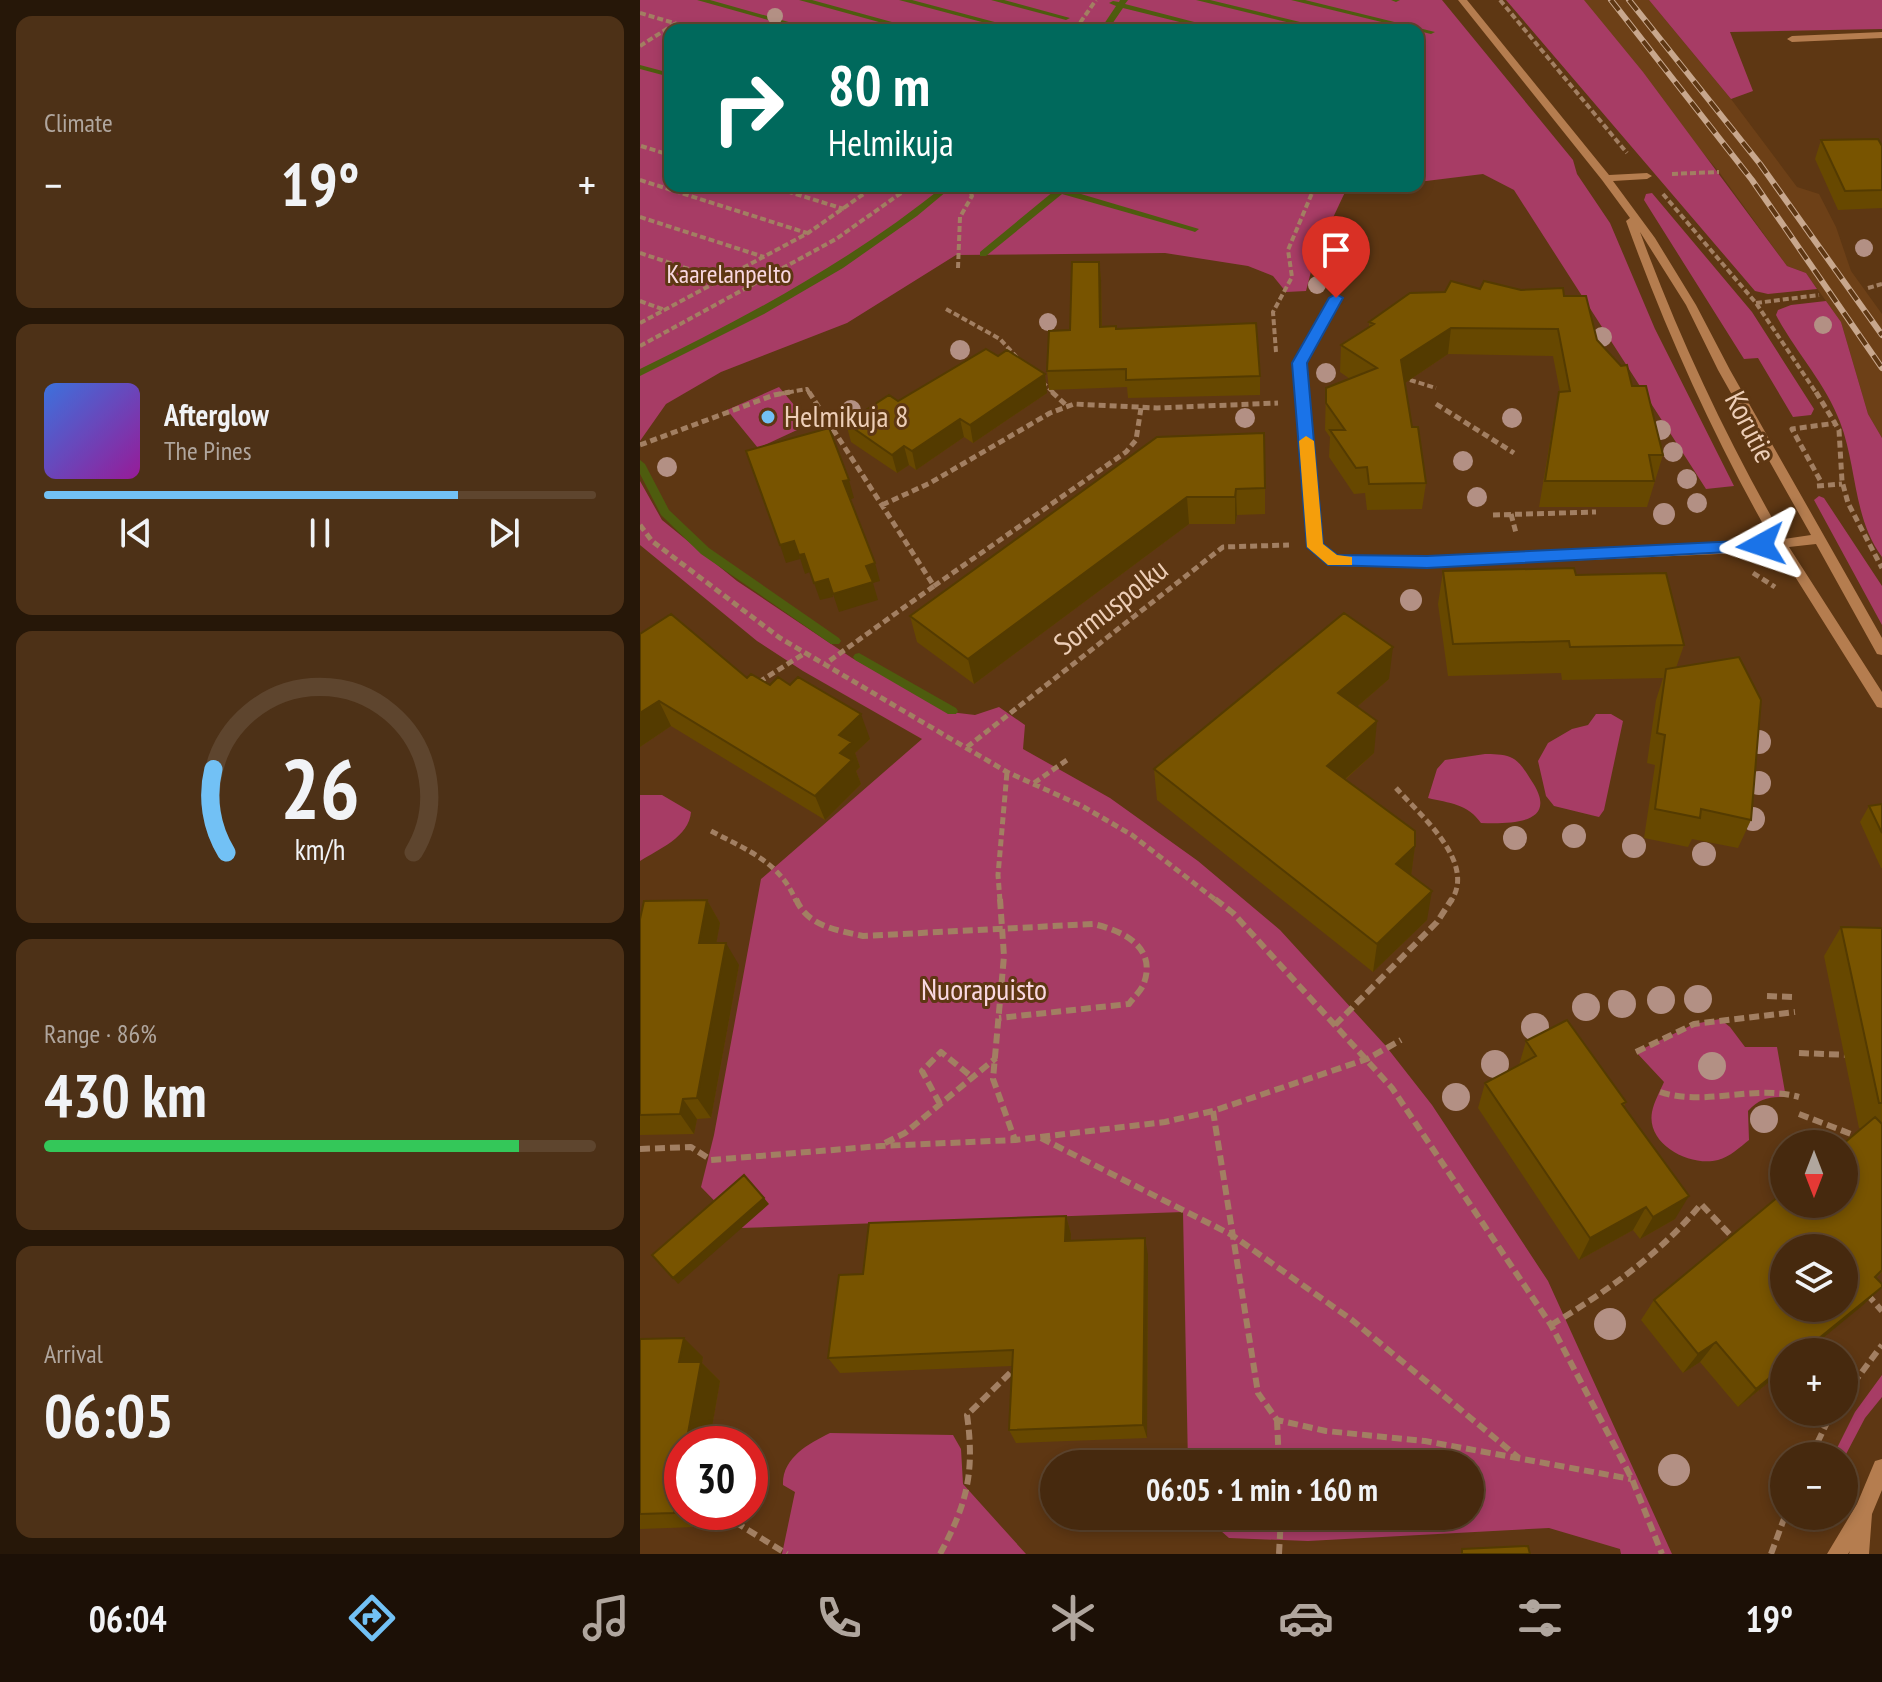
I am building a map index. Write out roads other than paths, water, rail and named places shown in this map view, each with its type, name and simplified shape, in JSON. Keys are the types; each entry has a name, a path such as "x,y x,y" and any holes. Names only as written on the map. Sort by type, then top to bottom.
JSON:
{"street":[{"name":"Korutie","path":"1462,0 1624,201 1691,305 1882,650"},
{"path":"1792,39 1882,35"},
{"path":"1606,178 1647,176"},
{"name":"Korutie","path":"1624,201 1687,363 1780,543 1882,703"},
{"path":"1336,298 1300,363 1315,547 1334,561 1427,562 1732,548 1818,539"},
{"path":"1837,1554 1864,1511 1882,1468"},
{"path":"1859,1554 1864,1511"}],"waterway":[{"path":"701,0 791,24"},
{"path":"803,0 894,24"},
{"path":"903,0 997,24"},
{"path":"995,0 1066,18"},
{"path":"1121,5 1124,0"},
{"path":"1200,0 1303,24"},
{"path":"1295,0 1397,24"},
{"path":"1113,3 1121,5"},
{"path":"1108,24 1121,5"},
{"path":"1121,5 1197,24"},
{"path":"1424,30 1431,32"},
{"path":"640,67 664,73"},
{"path":"640,373 761,312 840,266 942,192"},
{"path":"983,254 1059,192"},
{"path":"1066,192 1195,229"},
{"path":"640,464 665,512 705,551 835,641"},
{"path":"859,657 952,711"}],"railway":[{"path":"1611,0 1752,180 1882,368"},
{"path":"1629,0 1760,164 1882,335"}],"place":[{"name":"Helmikuja 8","path":"768,417"}],"park label":[{"name":"Kaarelanpelto","path":"729,274"},
{"name":"Nuorapuisto","path":"984,990"}]}
